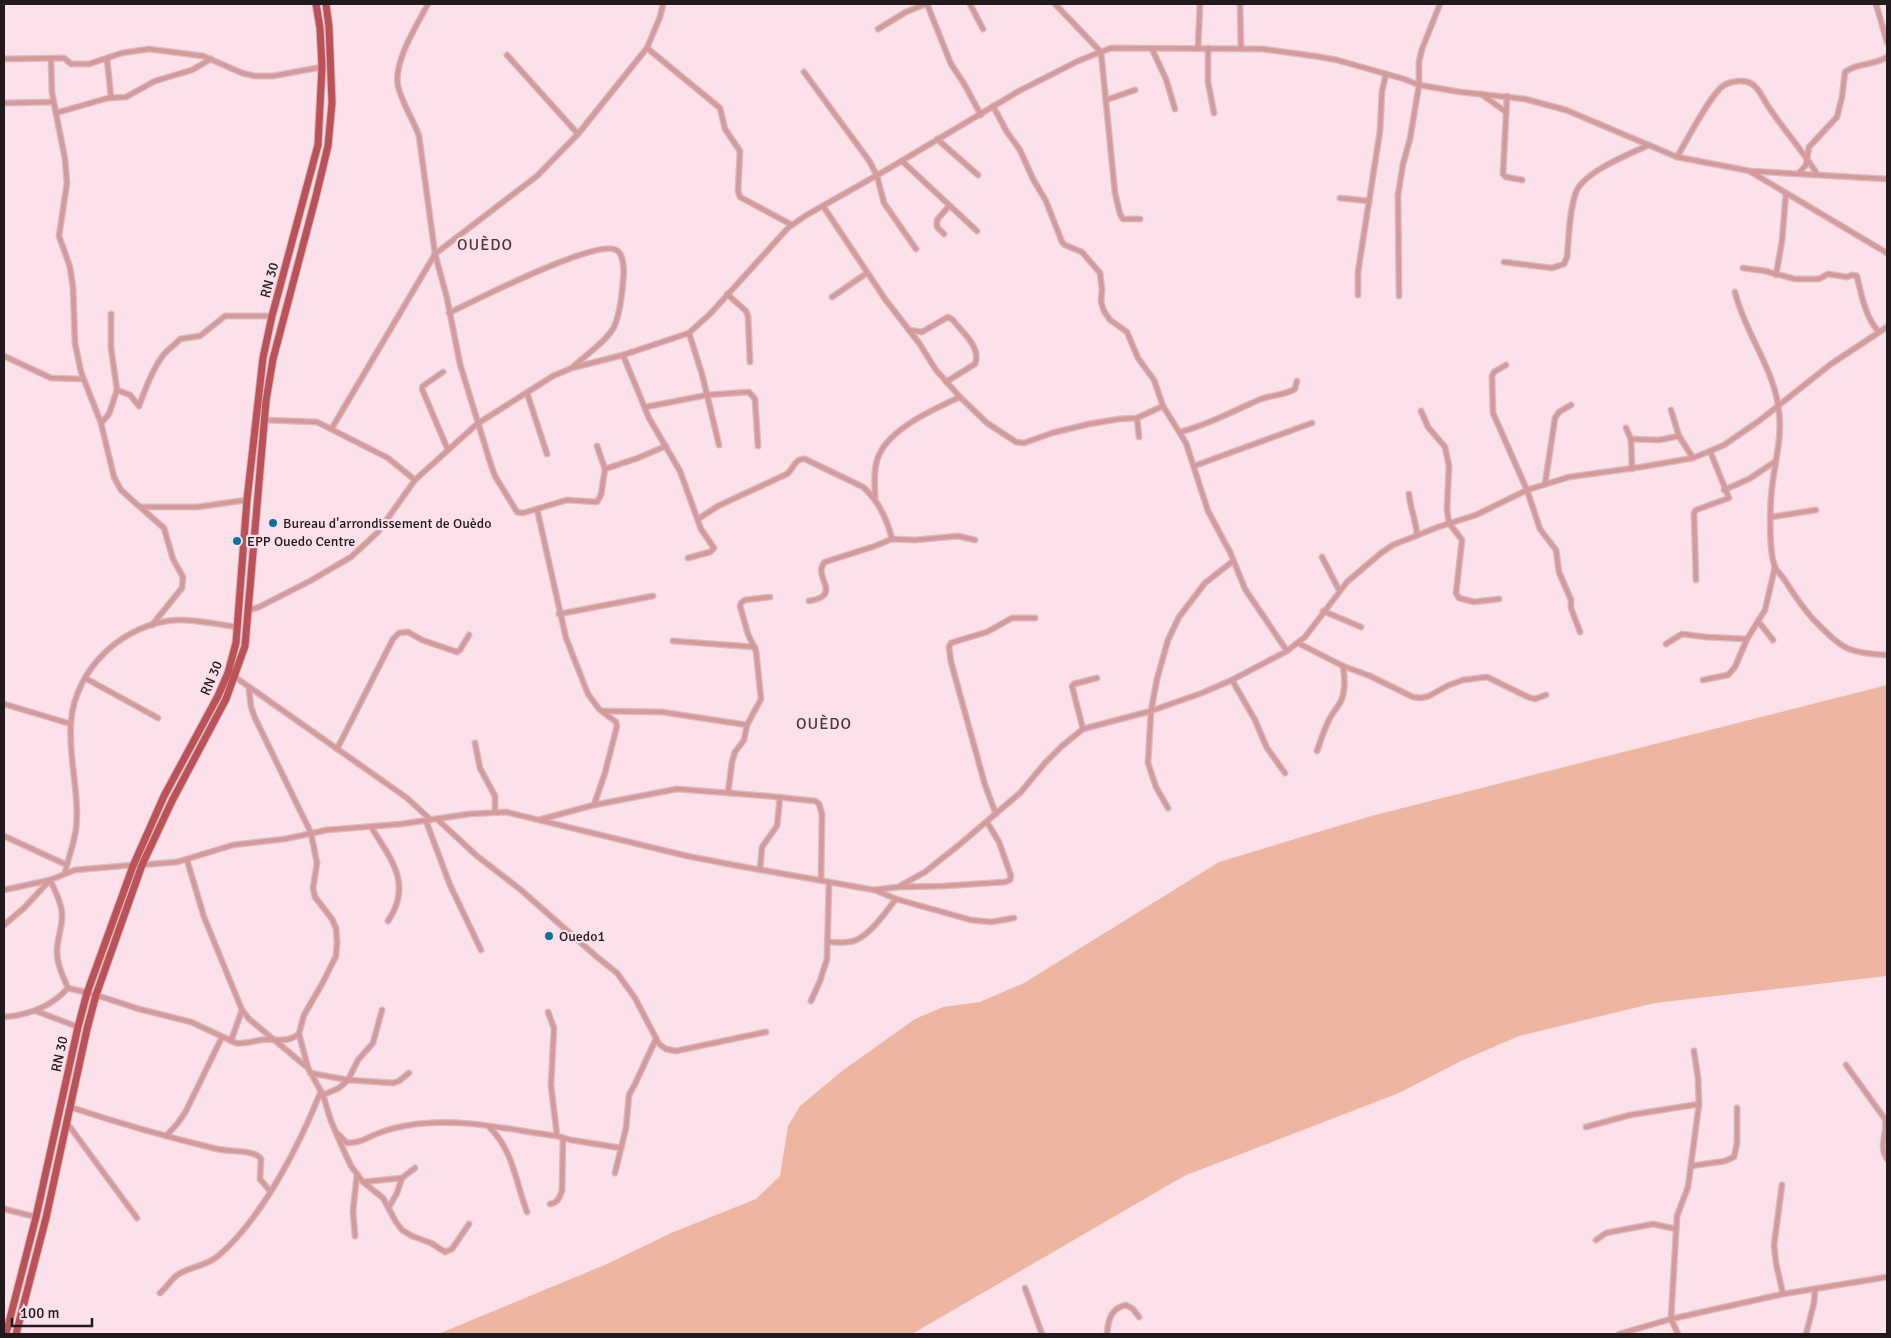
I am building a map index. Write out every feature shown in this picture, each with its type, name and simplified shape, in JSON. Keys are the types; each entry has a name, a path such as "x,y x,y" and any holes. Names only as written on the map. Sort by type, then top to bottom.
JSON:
{"main road":[{"name":"RN 30","path":"6,1334 6,1321 36,1217 87,993 133,866 164,796 218,696 228,673 236,643 247,500 263,358 272,316 318,145 322,67 320,28 316,4"},
{"name":"RN 30","path":"16,1334 46,1218 86,1029 96,995 142,865 172,801 226,699 245,646 264,420 273,359 328,146 332,103 329,27 326,4"}],"street":[{"path":"428,4 399,66 397,77 400,91 414,120 419,136 435,254 460,364 477,424 495,476 510,502 517,512 520,513 572,500 597,502 601,495 605,469 598,446"},
{"path":"332,428 435,254 537,176 578,134 647,48 660,17 663,4"},
{"path":"878,29 906,12 926,4 951,64 964,82 981,114"},
{"path":"970,4 984,29"},
{"path":"1055,4 1101,52 1109,148 1115,193 1123,219 1140,219"},
{"path":"1198,48 1200,4"},
{"path":"1240,4 1241,49"},
{"path":"1399,296 1398,201 1403,164 1410,139 1419,85 1422,49 1440,4"},
{"path":"1876,4 1887,42"},
{"path":"647,48 720,108 724,129 740,151 738,191 740,197 792,225"},
{"path":"249,610 259,607 310,581 350,557 378,532 415,480 477,424 553,376 572,368 623,355 689,333 711,313 792,225 1041,79 1111,48 1241,49 1314,56 1337,60 1419,85 1460,92 1525,99 1566,110 1677,157 1750,171 1887,180"},
{"path":"1152,48 1166,79 1175,109"},
{"path":"1208,48 1208,82 1214,113"},
{"path":"4,59 48,57 50,59 64,58 71,64 89,64 122,53 149,49 211,59 242,73 255,76 273,76 322,67"},
{"path":"506,55 578,134"},
{"path":"1799,173 1806,165 1809,147 1837,117 1845,72 1857,64 1877,62 1887,57"},
{"path":"50,59 53,102 65,159 67,182 60,236 70,267 73,287 75,342 83,379 101,423 114,477 122,490 164,528 184,582 182,588 152,625"},
{"path":"106,59 111,97"},
{"path":"56,113 111,97 130,96 155,81 192,70 211,59"},
{"path":"804,72 870,162 877,176 884,204 916,248"},
{"path":"1358,295 1358,272 1386,74"},
{"path":"1677,157 1721,87 1729,82 1739,81 1752,84 1759,91 1817,174"},
{"path":"1106,100 1135,90"},
{"path":"1479,93 1506,112"},
{"path":"1507,96 1503,174 1506,177 1522,180"},
{"path":"4,103 53,102"},
{"path":"993,106 1006,132 1020,150 1033,179 1046,201 1062,242 1082,252 1100,273 1101,302 1104,312 1110,320 1127,332 1138,358 1154,380 1163,406 1180,432 1194,466 1208,511 1233,560 1245,589 1287,650"},
{"path":"937,140 978,176"},
{"path":"1504,262 1552,268 1564,264 1567,257 1573,205 1577,191 1583,181 1649,144"},
{"path":"902,161 977,231"},
{"path":"1750,171 1887,253"},
{"path":"1776,275 1782,242 1786,193"},
{"path":"1340,198 1369,201"},
{"path":"823,206 867,273 936,370 987,423 1016,442 1024,443 1052,433 1089,424 1137,418 1163,406"},
{"path":"944,234 937,227 936,220 949,206"},
{"path":"449,312 559,261 603,249 616,250 620,253 624,276 614,328 572,368"},
{"path":"1743,268 1795,279 1820,279 1828,274 1847,277 1857,276 1873,326 1880,332"},
{"path":"832,297 867,273"},
{"path":"1703,680 1723,676 1732,671 1747,640 1765,610 1775,568 1771,543 1771,517 1772,482 1777,460 1780,428 1778,407 1769,373 1744,318 1735,292"},
{"path":"727,294 746,311 748,316 750,362"},
{"path":"101,423 108,414 117,390 111,348 112,314"},
{"path":"117,390 130,395 139,406 146,387 165,353 180,339 200,336 225,316 272,316"},
{"path":"909,330 922,332 948,317 953,320 975,349 977,354 974,364 946,382"},
{"path":"898,887 925,872 996,814 1020,792 1062,746 1083,729 1151,711 1202,693 1232,680 1298,643 1305,637 1338,590 1381,553 1417,534 1476,515 1527,490 1545,484 1588,474 1693,458 1724,445 1778,407 1831,364 1887,327"},
{"path":"689,333 719,445"},
{"path":"623,355 649,418 680,471 701,529 714,548 710,552 688,558"},
{"path":"4,356 51,378 83,379"},
{"path":"1506,365 1494,372 1492,376 1493,413 1527,490 1540,529 1556,550 1559,572 1571,600 1571,608 1580,632"},
{"path":"443,372 423,386 422,389 448,450"},
{"path":"1180,432 1264,398 1291,392 1296,389 1297,381"},
{"path":"646,407 707,395 749,392 755,399 758,446"},
{"path":"527,393 547,454"},
{"path":"875,498 875,469 878,455 886,444 898,432 920,417 960,397"},
{"path":"1545,484 1556,418 1559,412 1571,405"},
{"path":"1421,410 1428,427 1442,442 1448,456 1447,509 1449,523 1462,540 1456,593 1459,598 1474,602 1499,599"},
{"path":"1671,410 1679,436 1693,458"},
{"path":"1137,418 1139,437"},
{"path":"264,420 317,422 388,458 415,480"},
{"path":"1194,466 1312,423"},
{"path":"1626,428 1631,439 1632,468"},
{"path":"1631,439 1660,440 1679,436"},
{"path":"605,469 666,446"},
{"path":"1696,580 1694,514 1696,510 1729,498 1724,490 1710,451"},
{"path":"698,519 718,506 787,474 800,458 863,487 875,498 892,539"},
{"path":"1724,490 1749,479 1777,460"},
{"path":"1409,494 1410,508 1416,523 1417,534"},
{"path":"141,507 196,507 247,500"},
{"path":"537,509 547,549 559,614 566,638 585,687 602,712 616,722 618,726 594,805"},
{"path":"1771,517 1816,510"},
{"path":"809,601 823,597 825,594 826,590 821,571 822,565 825,562 892,539 915,540 958,536 975,540"},
{"path":"1322,557 1338,590"},
{"path":"1168,808 1156,787 1148,763 1151,711 1157,679 1172,629 1205,583 1233,560"},
{"path":"1775,568 1804,609 1841,646 1850,651 1887,655"},
{"path":"559,614 653,596"},
{"path":"728,793 732,762 744,740 747,725 754,716 761,699 755,647 748,634 740,606 745,600 770,597"},
{"path":"1323,611 1361,627"},
{"path":"996,814 951,662 949,647 951,643 988,632 1012,618 1035,618"},
{"path":"65,873 76,829 72,712 84,678 100,657 120,639 152,625 183,620 238,627"},
{"path":"1758,621 1773,640"},
{"path":"337,750 393,639 399,633 408,632 422,640 457,652 469,635"},
{"path":"1666,644 1682,634 1747,640"},
{"path":"673,641 755,647"},
{"path":"1298,643 1343,666 1413,697 1429,696 1463,680 1487,677 1528,697 1535,699 1546,695"},
{"path":"1317,752 1324,730 1343,695 1345,677 1343,666"},
{"path":"235,677 407,798 429,820 450,885 481,950"},
{"path":"84,678 158,718"},
{"path":"1083,729 1072,686 1097,678"},
{"path":"1232,680 1255,720 1267,748 1285,773"},
{"path":"249,688 251,707 255,718 311,833 317,863 314,888 315,897 332,919 336,928 337,942 334,961 304,1015 299,1034 309,1070 322,1093 331,1121 344,1151 357,1174 363,1182 382,1198 402,1230 431,1243 445,1252 452,1250 469,1224"},
{"path":"4,704 71,724"},
{"path":"602,712 662,712 747,725"},
{"path":"475,743 480,768 494,796 495,812"},
{"path":"541,820 594,805 677,789 815,801 819,804 822,814 821,880"},
{"path":"760,870 762,847 777,826 780,797"},
{"path":"4,890 50,880 65,873 92,868 187,860 233,845 285,839 345,828 371,827 495,812 524,815 687,856 874,890 896,899 971,920 991,922 1014,918"},
{"path":"437,819 597,958 617,973 635,998 656,1039 666,1050 676,1051 766,1032"},
{"path":"874,890 898,887 1006,882 1010,880 1011,876 999,842 986,822"},
{"path":"371,827 394,864 398,875 398,896 395,911 388,921"},
{"path":"4,837 67,865"},
{"path":"187,860 207,926 242,1010 249,1019 309,1070 348,1080 393,1084 409,1073"},
{"path":"4,925 24,908 50,880"},
{"path":"50,880 58,897 62,912 57,951 60,971 68,988"},
{"path":"811,1001 827,959 829,882"},
{"path":"828,942 846,942 856,940 864,935 896,899"},
{"path":"68,988 140,1010 191,1022 230,1041 244,1044 262,1040 287,1040 299,1034"},
{"path":"4,1017 36,1011 50,1004 68,988"},
{"path":"230,1041 242,1010"},
{"path":"160,1292 176,1276 217,1257 235,1240 260,1208 290,1157 322,1093 339,1088 348,1080 358,1060 373,1043 382,1010"},
{"path":"36,1011 78,1027"},
{"path":"548,1012 554,1028 551,1085 557,1136"},
{"path":"166,1136 178,1124 186,1111 222,1037"},
{"path":"615,1173 626,1128 631,1090 656,1039"},
{"path":"1678,1334 1671,1319 1677,1216 1686,1195 1700,1104 1694,1051"},
{"path":"1846,1065 1885,1119 1886,1128 1882,1142 1887,1159"},
{"path":"1586,1127 1630,1115 1700,1104"},
{"path":"70,1107 122,1125 225,1151 254,1153 258,1155 262,1163 260,1179 270,1191"},
{"path":"1691,1166 1725,1161 1734,1157 1737,1143 1736,1108"},
{"path":"347,1143 368,1140 372,1136 394,1128 425,1123 456,1122 557,1136 621,1148"},
{"path":"67,1123 137,1218"},
{"path":"489,1127 499,1137 506,1149 527,1212"},
{"path":"337,1133 347,1143"},
{"path":"550,1204 555,1203 559,1199 562,1191 563,1138"},
{"path":"344,1151 347,1143"},
{"path":"363,1182 402,1178 415,1168"},
{"path":"355,1236 353,1211 357,1174"},
{"path":"389,1207 397,1193 402,1178"},
{"path":"1782,1186 1774,1245 1782,1294"},
{"path":"4,1209 36,1217"},
{"path":"1596,1240 1606,1233 1653,1224 1676,1229"},
{"path":"1619,1334 1671,1319 1782,1294 1887,1277"},
{"path":"1025,1288 1042,1334"},
{"path":"1806,1334 1814,1302 1815,1289"},
{"path":"1108,1334 1112,1313 1117,1307 1126,1305 1133,1309 1139,1317"}],"shaded area":[{"path":"1887,685 1887,976 1655,1003 1519,1036 1461,1061 1399,1093 1184,1176 912,1334 438,1334 607,1264 671,1233 756,1199 780,1176 788,1126 800,1106 842,1071 915,1019 943,1007 980,1002 1024,983 1219,862 1371,816"}],"place":[{"name":"Bureau d'arrondissement de Ouèdo","path":"273,523"},
{"name":"EPP Ouedo Centre","path":"237,541"},
{"name":"Ouedo1","path":"549,936"}],"district":[{"name":"OUÈDO","path":"485,244"},
{"name":"OUÈDO","path":"824,723"}]}
